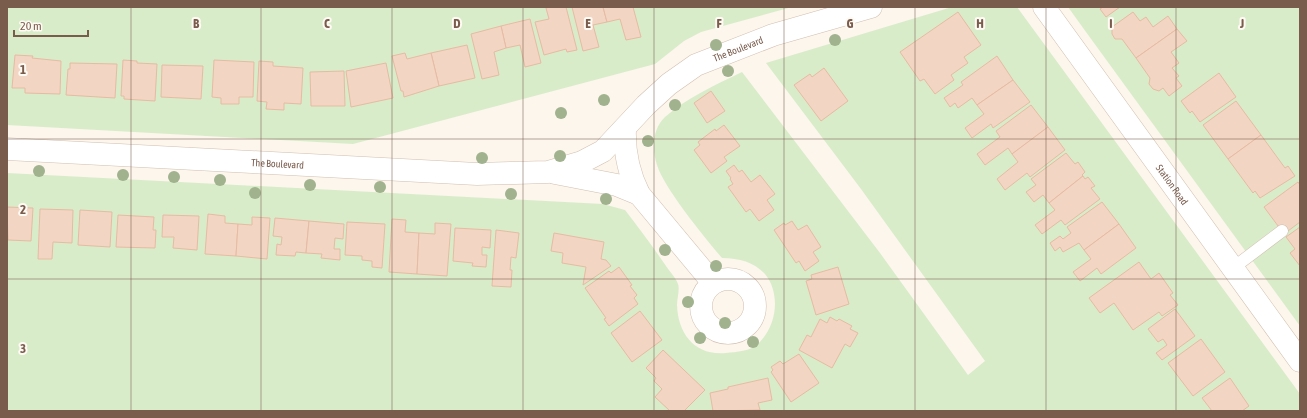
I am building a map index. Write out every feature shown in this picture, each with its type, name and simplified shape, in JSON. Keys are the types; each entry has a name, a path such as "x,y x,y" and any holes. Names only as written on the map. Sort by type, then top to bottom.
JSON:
{"street":[{"name":"The Boulevard","path":"548,172 582,162 603,150 669,84 696,65 773,35 871,7"},
{"name":"Station Road","path":"1044,7 1300,361"},
{"name":"The Boulevard","path":"625,128 624,146 627,163 631,178 639,194 713,283"},
{"name":"The Boulevard","path":"7,149 477,174 548,172 617,185 639,194"}],"lane":[{"path":"1233,268 1282,231"}],"green space":[{"path":"7,7 792,7 701,32 684,41 655,64 353,144 7,125"},
{"path":"952,7 1017,7 1300,394 1300,411 7,411 7,173 603,204 625,210 676,280 679,289 677,305 678,316 685,334 690,341 705,351 715,353 743,351 751,348 758,344 773,320 775,303 774,292 770,282 759,268 751,264 733,259 722,258 676,199 661,175 654,153 655,134 665,117 692,98 742,72 880,253 968,375 985,361 861,189 766,63"},
{"path":"1068,7 1300,7 1300,326 1086,32"}],"building":[{"path":"566,7 577,50 567,52 566,49 544,55 535,22 549,19 546,8"},
{"path":"572,7 603,7 607,22 593,25 599,47 583,51"},
{"path":"603,7 633,7 641,37 626,40 620,19 607,22"},
{"path":"1103,7 1120,7 1106,17 1100,9"},
{"path":"958,12 981,45 964,57 968,63 951,75 954,80 935,94 924,79 920,81 900,52"},
{"path":"1133,12 1140,21 1146,17 1153,27 1168,16 1177,29 1136,58 1122,39 1115,39 1112,34 1112,27"},
{"path":"530,19 541,63 525,67 520,45 506,48 501,26"},
{"path":"501,26 506,48 494,52 499,75 482,79 471,34"},
{"path":"1177,29 1187,41 1171,52 1179,63 1172,68 1179,76 1176,78 1182,86 1169,96 1163,88 1159,91 1153,89 1149,84 1150,78 1136,58"},
{"path":"467,45 475,78 439,86 431,53"},
{"path":"405,53 407,59 431,53 439,86 404,97 392,56"},
{"path":"15,55 33,56 32,58 61,61 60,94 25,93 25,88 12,88"},
{"path":"997,56 1013,80 977,105 972,98 958,108 955,103 950,107 944,98 963,85 961,82"},
{"path":"123,60 137,61 137,63 157,64 155,101 124,99 124,96 121,96"},
{"path":"214,60 254,62 253,97 239,97 239,104 221,104 221,98 212,97"},
{"path":"259,61 273,62 273,66 303,68 301,104 284,103 284,110 266,109 267,102 257,101"},
{"path":"70,63 117,64 115,98 66,95 68,69 70,69"},
{"path":"386,63 393,98 351,107 346,71"},
{"path":"162,65 203,66 201,99 161,97"},
{"path":"824,68 848,101 821,121 794,85 810,74 812,77"},
{"path":"344,71 345,106 311,106 310,72"},
{"path":"1219,73 1236,97 1200,122 1192,111 1190,113 1181,101"},
{"path":"1013,80 1030,102 993,128 991,124 972,138 965,128 984,114 977,105"},
{"path":"711,91 725,111 707,123 694,103"},
{"path":"1236,101 1261,135 1228,159 1203,125"},
{"path":"1031,105 1048,127 1012,154 1008,148 985,165 977,154 1000,137 996,131"},
{"path":"724,125 740,146 724,157 727,161 711,173 694,150 700,145 698,142 715,129 716,131"},
{"path":"1048,127 1065,150 1030,177 1027,173 1005,190 997,179 1018,162 1012,154"},
{"path":"1261,135 1285,168 1288,166 1295,176 1260,198 1255,191 1253,193 1228,159"},
{"path":"1066,153 1075,164 1078,162 1085,172 1082,175 1083,176 1049,203 1043,195 1034,202 1026,192 1036,185 1031,179"},
{"path":"734,165 739,172 742,170 751,182 760,175 775,194 767,200 774,210 759,221 750,209 746,212 728,187 733,184 726,171"},
{"path":"1083,176 1085,179 1088,177 1095,186 1091,188 1100,199 1065,225 1061,220 1042,234 1035,225 1055,210 1049,203"},
{"path":"1298,182 1300,185 1300,222 1284,234 1264,207"},
{"path":"1102,202 1119,224 1084,250 1079,243 1063,252 1060,247 1055,251 1050,243 1060,236 1063,239 1071,233 1067,227"},
{"path":"7,207 33,208 31,241 8,240"},
{"path":"40,209 73,210 72,243 53,242 52,259 38,259"},
{"path":"80,210 112,212 110,247 78,245"},
{"path":"208,214 225,216 225,223 238,224 236,256 205,254"},
{"path":"118,215 154,217 153,230 156,230 155,248 116,247"},
{"path":"163,215 199,216 197,250 173,248 174,237 162,237"},
{"path":"252,217 270,218 267,259 236,256 238,224 252,225"},
{"path":"275,218 309,221 306,253 296,252 295,256 276,255 277,244 281,245 282,237 273,236"},
{"path":"392,219 406,220 405,232 419,233 417,274 389,272"},
{"path":"309,221 344,224 343,239 335,238 334,249 340,249 340,260 321,258 322,254 306,253"},
{"path":"792,221 798,230 807,225 821,247 813,252 819,261 805,271 799,261 796,263 774,230 784,223 785,225"},
{"path":"347,222 385,224 382,268 372,267 372,261 362,260 362,256 345,255"},
{"path":"435,223 451,224 447,276 417,274 419,233 435,234"},
{"path":"1119,224 1136,248 1101,274 1097,268 1080,281 1073,272 1091,259 1084,250"},
{"path":"1300,227 1300,266 1290,253 1295,249 1286,237"},
{"path":"455,228 491,230 490,248 482,247 482,255 487,255 486,267 472,266 473,263 453,261"},
{"path":"496,230 519,233 516,258 511,257 511,287 492,286"},
{"path":"554,233 604,242 601,259 606,260 611,266 583,285 586,267 562,263 563,253 551,251"},
{"path":"1139,262 1151,279 1159,273 1173,293 1170,295 1178,305 1162,316 1159,312 1133,330 1114,303 1100,313 1089,298"},
{"path":"619,267 632,285 630,286 637,295 634,298 638,304 609,326 604,319 606,318 585,288 609,271 611,273"},
{"path":"838,267 849,304 816,315 806,281 812,279 811,275"},
{"path":"1175,309 1195,336 1162,360 1156,353 1167,345 1163,339 1158,342 1148,329"},
{"path":"640,311 662,340 632,362 611,333"},
{"path":"830,317 837,321 839,319 852,326 850,329 858,333 850,347 845,344 832,368 799,350 807,335 811,337 820,319 827,323"},
{"path":"1201,339 1225,372 1193,396 1168,363"},
{"path":"663,350 705,390 684,411 670,411 655,397 662,389 654,381 656,378 646,368"},
{"path":"799,354 819,383 791,402 771,372 773,370 771,367 780,361 783,364"},
{"path":"768,378 772,400 758,403 760,410 713,411 710,393 728,389 728,387"},
{"path":"1230,378 1249,406 1242,411 1212,411 1202,398"}]}
